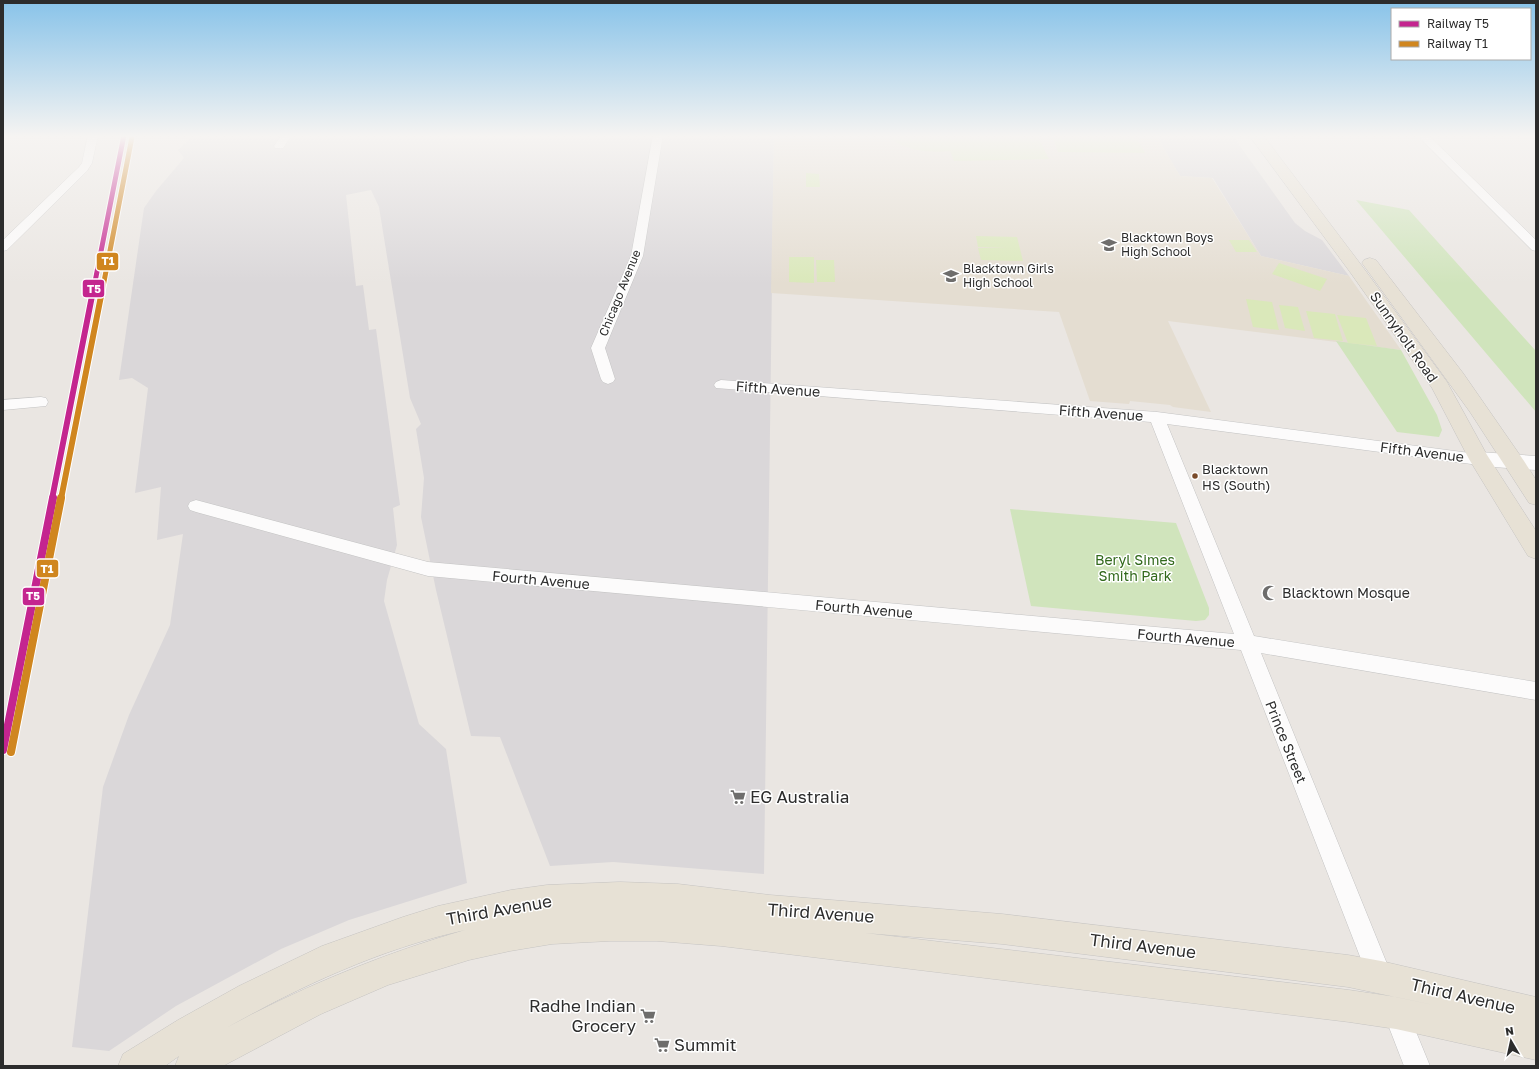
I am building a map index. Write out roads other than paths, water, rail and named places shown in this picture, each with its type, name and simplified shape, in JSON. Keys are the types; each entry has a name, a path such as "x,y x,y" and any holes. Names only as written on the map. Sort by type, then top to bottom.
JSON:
{"main road":[{"name":"Sunnyholt Road","path":"1294,185 1356,268 1440,386 1479,459 1536,550"},
{"name":"Sunnyholt Road","path":"1310,185 1450,368 1536,497"},
{"name":"Third Avenue","path":"135,1066 189,1031 250,997 322,962 403,932 438,921 504,906 547,900 620,897 678,899 770,910 919,921 1038,933 1336,969 1381,976 1536,1013"},
{"name":"Third Avenue","path":"192,1066 252,1032 310,1002 355,982 408,962 468,945 512,935 593,926 669,926 736,933 1349,1006 1396,1014 1536,1044"}],"street":[{"path":"3,247 67,185"},
{"name":"Chicago Avenue","path":"608,379 598,348 636,256 649,185"},
{"path":"1473,185 1536,247"},
{"name":"Fifth Avenue","path":"721,385 1157,417 1479,459"},
{"path":"3,405 42,402"},
{"name":"Prince Street","path":"1157,417 1417,1066"},
{"path":"1479,459 1536,463"},
{"name":"Fourth Avenue","path":"196,506 428,569 1247,643 1536,691"}],"rail line":[{"name":"T5","path":"3,750 114,185"},
{"name":"T1","path":"11,752 123,185"}],"place":[{"name":"Blacktown Boys High School","path":"1109,245"},
{"name":"Blacktown Girls High School","path":"951,276"},
{"name":"Blacktown HS (South)","path":"1195,476"},
{"name":"Blacktown Mosque","path":"1270,593"},
{"name":"EG Australia","path":"738,797"},
{"name":"Radhe Indian Grocery","path":"648,1016"},
{"name":"Summit","path":"662,1045"}],"park label":[{"name":"Beryl Simes Smith Park","path":"1135,568"}]}
